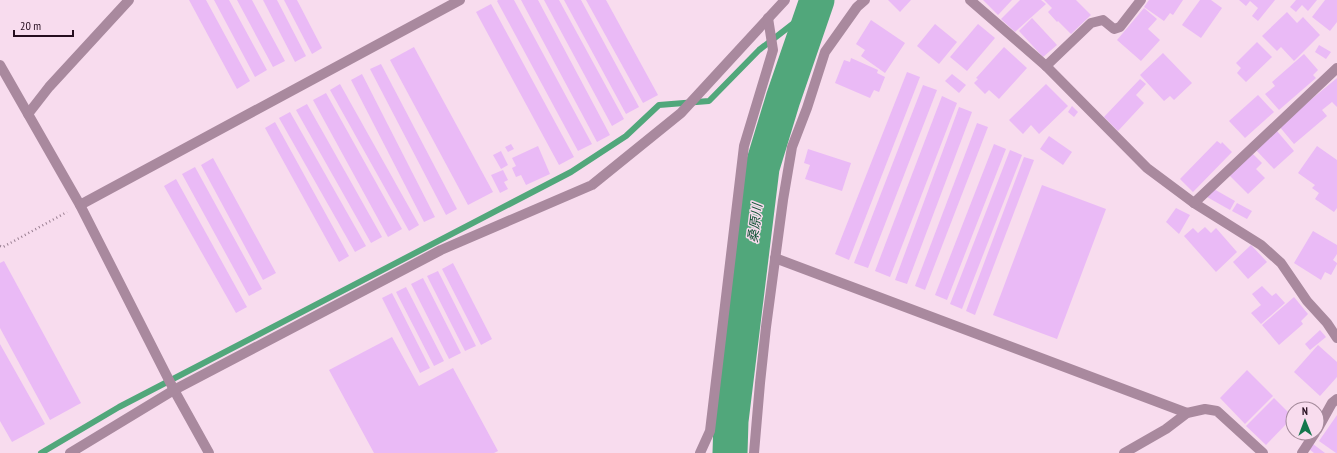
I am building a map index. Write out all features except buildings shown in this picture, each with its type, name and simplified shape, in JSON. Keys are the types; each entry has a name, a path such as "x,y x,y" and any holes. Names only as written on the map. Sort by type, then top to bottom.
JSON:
{"street":[{"path":"28,114 49,86 128,0"},
{"path":"80,205 460,0"},
{"path":"70,453 174,390 441,250 592,185 680,113 785,0"},
{"path":"754,453 760,383 775,258 792,147 825,52 857,7 865,0"},
{"path":"970,0 1046,66 1147,168 1194,203 1261,245 1280,263 1307,301 1327,323 1337,338"},
{"path":"1046,66 1091,23 1103,20 1114,29 1120,27 1141,0"},
{"path":"700,453 710,431 744,146 773,50 768,18"},
{"path":"0,65 80,205 174,390 209,453"},
{"path":"1194,203 1337,68"},
{"path":"775,258 1187,413"},
{"path":"1325,416 1332,403 1337,399"},
{"path":"1124,453 1166,429 1187,413 1205,409 1217,411 1263,453"},
{"path":"1302,453 1310,441"}],"path":[{"path":"0,246 3,247 80,205"}],"waterway":[{"path":"41,453 119,407 571,172 626,136 659,105 709,101 759,50 794,23 816,0"},
{"name":"桑原川","path":"730,453 731,421 762,168 783,99 817,0"}]}
